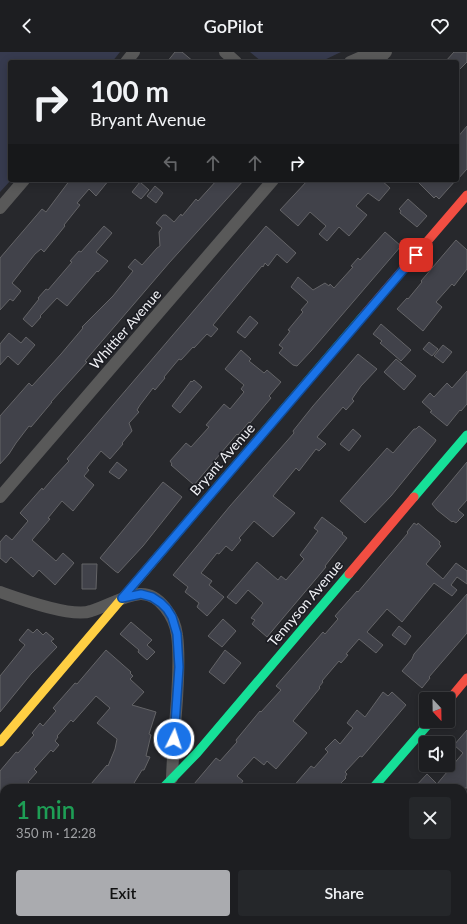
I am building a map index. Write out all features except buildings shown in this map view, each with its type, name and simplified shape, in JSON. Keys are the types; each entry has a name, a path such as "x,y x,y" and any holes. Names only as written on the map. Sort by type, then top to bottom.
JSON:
{"street":[{"path":"128,60 134,52"},
{"path":"225,52 234,60"},
{"path":"355,60 373,52"},
{"path":"378,60 386,52"},
{"path":"0,208 22,182"},
{"name":"Whittier Avenue","path":"0,497 271,182"},
{"name":"Bryant Avenue","path":"0,742 467,196"},
{"name":"Tennyson Avenue","path":"167,784 197,753 467,435"},
{"path":"0,592 34,604 69,611 90,612 122,598 141,594 152,597 167,609 172,617 177,634 179,667 172,778"},
{"path":"463,692 467,678"},
{"path":"376,784 424,728"}],"shaded area":[{"path":"0,52 120,52 114,60 8,60 9,182 0,192"},
{"path":"250,52 341,52 324,60 260,60"}],"traffic: fast":[{"path":"158,556 364,315"},
{"path":"414,497 467,435"},
{"path":"167,784 197,753 349,574"},
{"path":"376,784 425,728"}],"traffic: slow":[{"path":"0,742 158,556"}],"traffic: jam":[{"path":"364,315 467,195"},
{"path":"349,574 414,497"},
{"path":"455,693 467,678"}],"route":[{"path":"174,739 179,667 177,634 172,617 167,609 152,597 141,594 122,598 416,255"}]}
